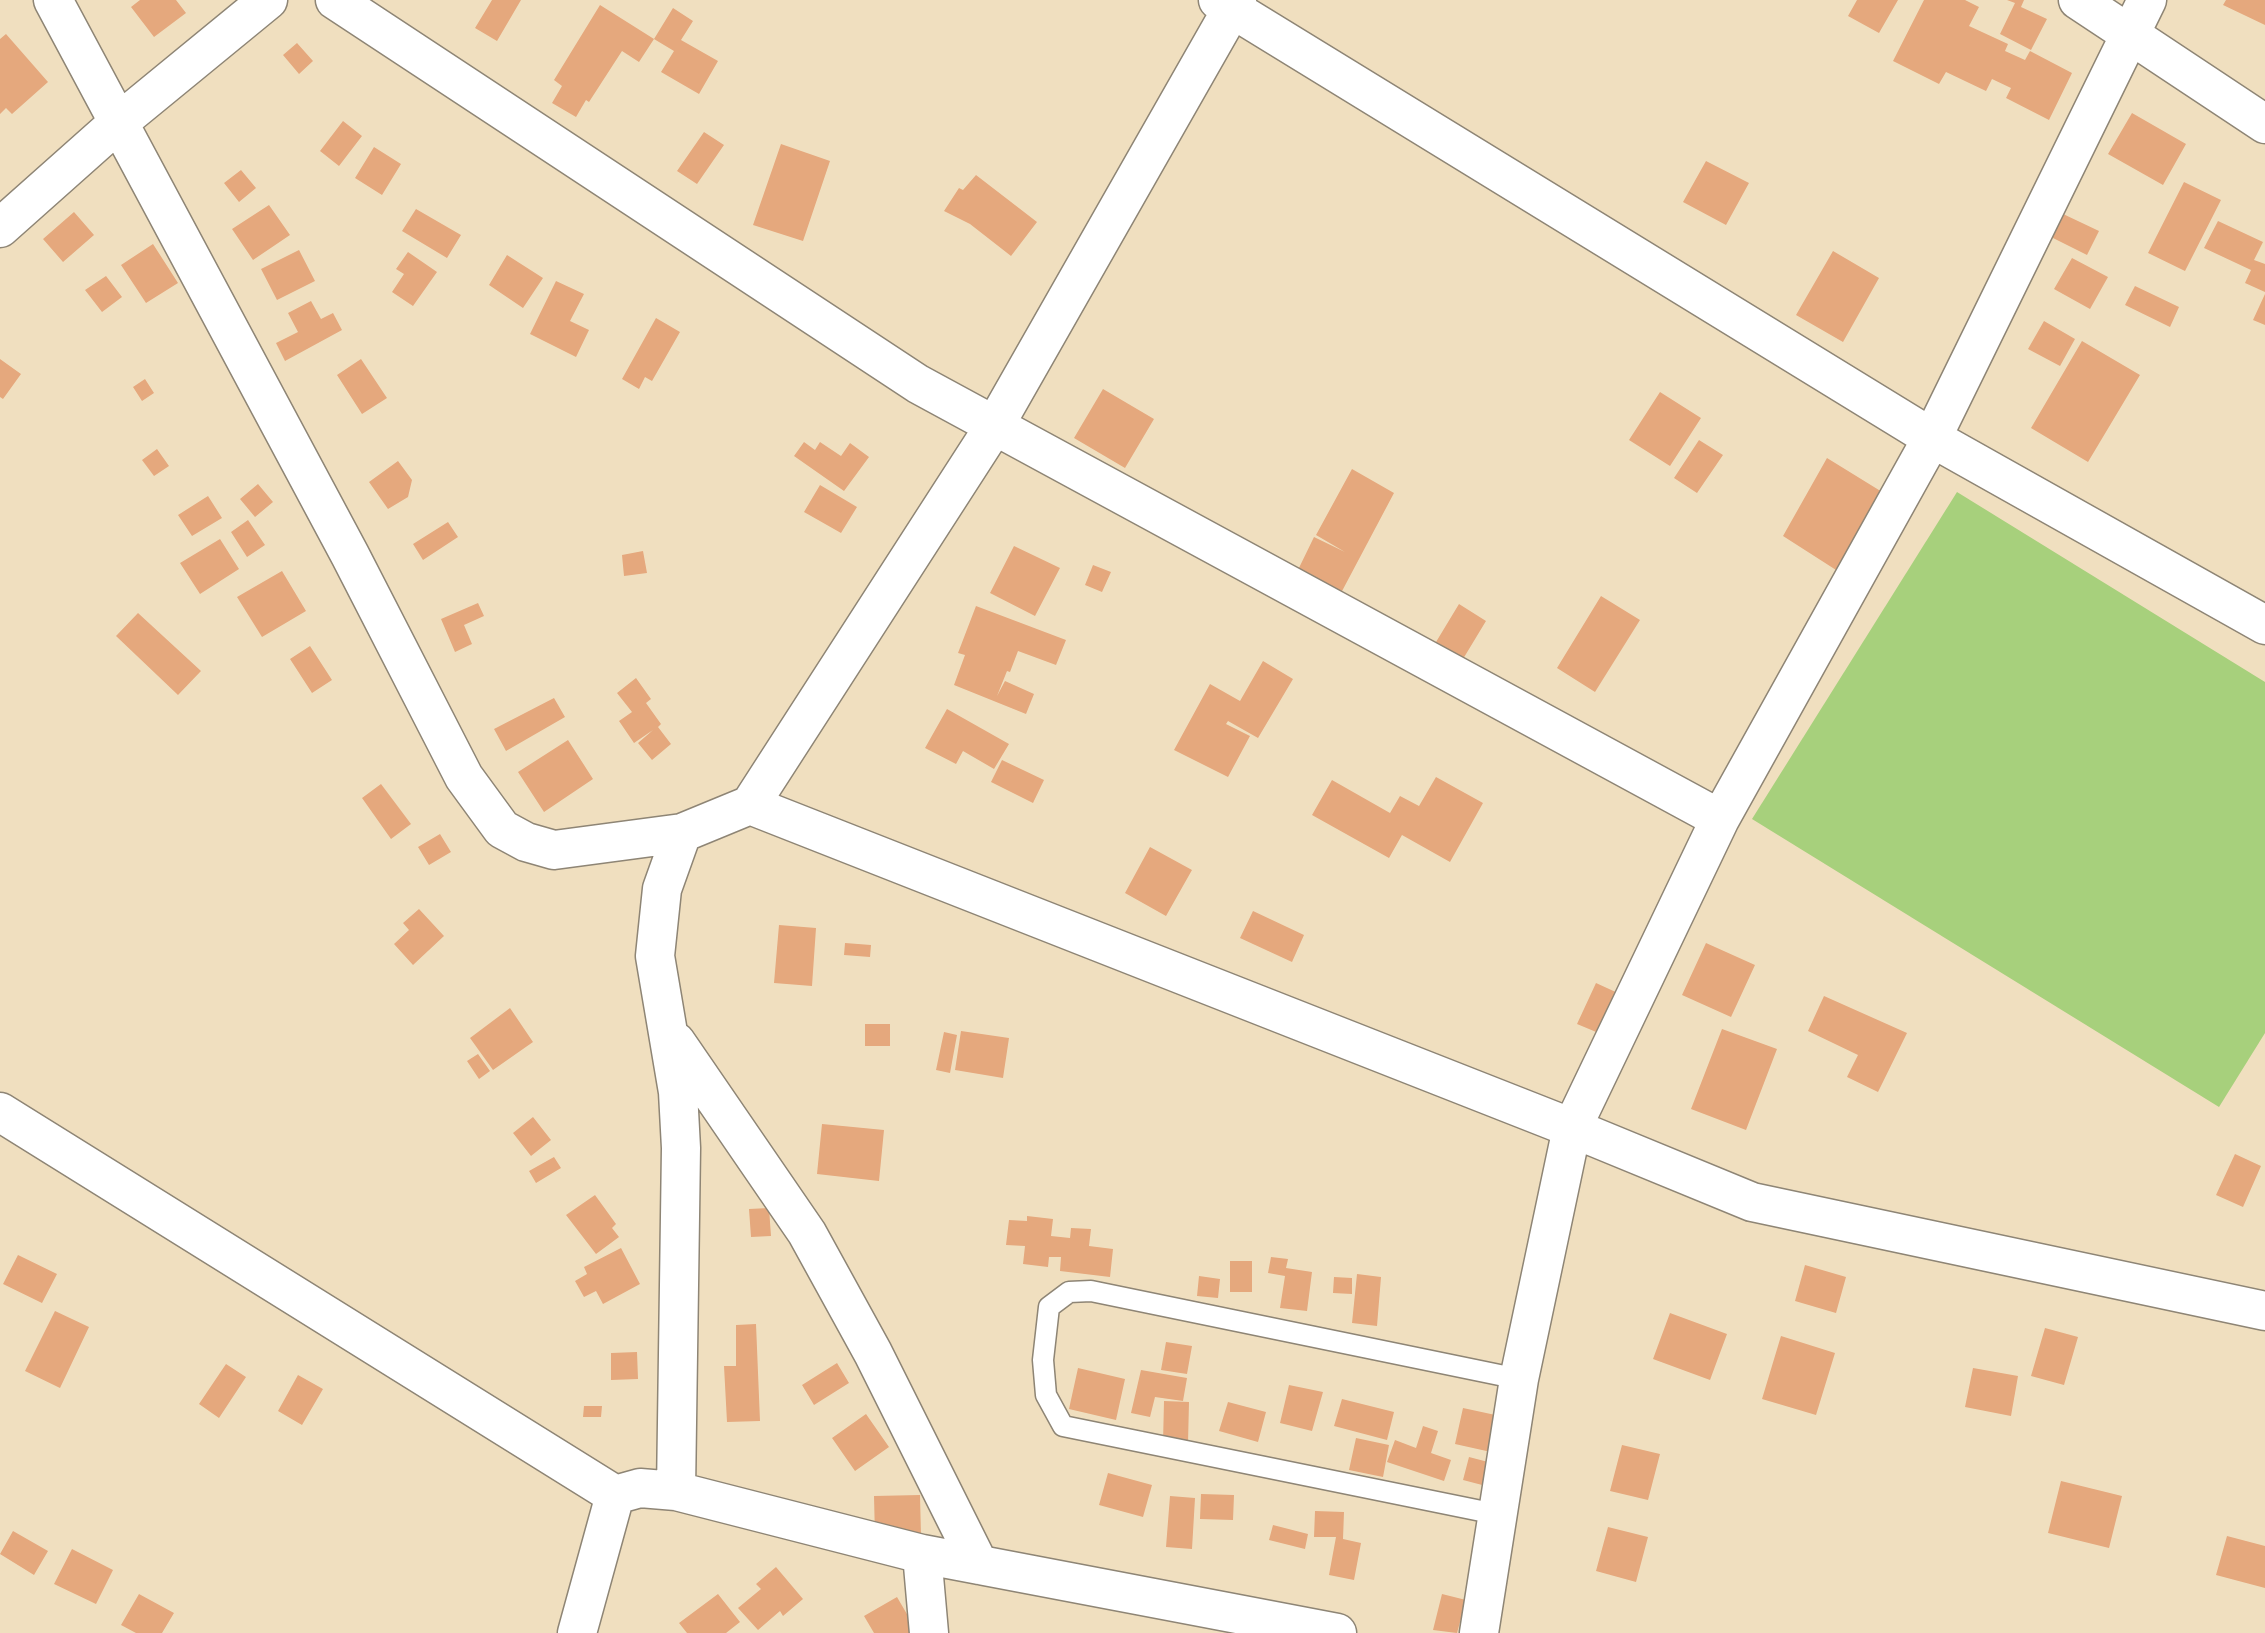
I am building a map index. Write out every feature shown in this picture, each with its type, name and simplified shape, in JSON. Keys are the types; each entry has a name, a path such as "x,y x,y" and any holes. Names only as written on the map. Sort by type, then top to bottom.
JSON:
{"street":[{"path":"53,0 350,555 464,777 502,829 526,842 554,850 682,833 750,805 995,425 1228,3 1932,438 2265,625"},
{"path":"3,218 268,0"},
{"path":"335,0 918,384 1720,819"},
{"path":"2078,0 2265,124"},
{"path":"1479,1633 1519,1379 1572,1128 1720,819 1932,438 2147,0"},
{"path":"750,805 1572,1128 1752,1202 2265,1311"},
{"path":"676,1491 681,1148 678,1092 655,956 662,889 682,833"},
{"path":"668,1031 807,1233 873,1353 979,1565"},
{"path":"0,1112 615,1495 640,1488 676,1491 922,1554 1337,1633"},
{"path":"577,1633 615,1495"},
{"path":"922,1554 929,1633"}],"lane":[{"path":"1496,1514 1063,1426 1046,1395 1043,1360 1049,1307 1069,1292 1091,1291 1519,1379"}],"green space":[{"path":"1957,492 2265,682 2265,1033 2219,1107 1752,819"}],"building":[{"path":"140,0 176,0 186,13 154,37 131,7"},
{"path":"492,0 521,0 497,41 475,28"},
{"path":"1857,0 1898,0 1879,33 1848,16"},
{"path":"1924,0 1965,0 1979,7 1969,26 2008,44 2005,51 2025,60 2030,51 2072,73 2049,120 2006,98 2011,88 1992,79 1986,91 1946,72 1939,84 1893,61"},
{"path":"2007,0 2024,0 2021,7 2047,19 2031,50 2000,34 2015,3"},
{"path":"2226,0 2265,0 2265,25 2223,5"},
{"path":"600,5 654,39 639,62 622,51 576,117 552,103 562,86 554,80"},
{"path":"673,8 693,21 681,40 718,61 699,94 661,72 674,51 654,39"},
{"path":"6,34 48,82 12,114 6,108 0,114 0,39"},
{"path":"297,43 313,61 299,74 283,55"},
{"path":"2132,113 2186,144 2163,185 2108,154"},
{"path":"343,121 362,136 339,166 320,151"},
{"path":"704,132 724,145 697,184 677,171"},
{"path":"781,144 830,161 803,241 753,225"},
{"path":"374,147 401,164 382,195 355,178"},
{"path":"1706,161 1749,183 1726,225 1683,202"},
{"path":"241,170 256,188 239,202 224,183"},
{"path":"976,175 1037,222 1011,256 970,224 944,211 959,188 963,190"},
{"path":"2184,182 2221,200 2185,271 2148,253"},
{"path":"269,205 290,235 253,260 232,229"},
{"path":"416,209 461,235 447,258 402,231"},
{"path":"74,212 94,235 63,262 43,239"},
{"path":"2061,213 2099,231 2087,255 2049,236"},
{"path":"2218,221 2263,242 2254,260 2265,264 2265,292 2245,283 2251,270 2204,248"},
{"path":"153,244 178,283 146,303 121,265"},
{"path":"299,250 315,281 277,300 261,269"},
{"path":"1833,251 1879,278 1843,342 1796,315"},
{"path":"408,252 437,272 413,306 392,292 404,274 396,269"},
{"path":"507,255 543,278 523,308 489,285"},
{"path":"2072,258 2108,277 2090,309 2054,289"},
{"path":"106,276 122,297 102,312 85,290"},
{"path":"556,281 584,294 570,321 589,330 576,357 530,334"},
{"path":"2135,286 2179,307 2170,327 2125,305"},
{"path":"2265,294 2265,325 2253,320"},
{"path":"311,301 321,319 333,313 342,330 285,361 276,343 298,332 288,313"},
{"path":"656,318 680,332 652,381 645,377 639,389 622,379"},
{"path":"2044,321 2075,339 2060,366 2028,349"},
{"path":"2082,341 2140,375 2088,462 2031,428"},
{"path":"0,359 21,374 3,399 0,397"},
{"path":"361,359 387,398 362,414 337,375"},
{"path":"145,379 154,393 142,401 133,387"},
{"path":"1103,389 1154,419 1125,468 1074,438"},
{"path":"1660,392 1701,418 1670,466 1629,440"},
{"path":"1699,440 1723,455 1697,493 1674,478"},
{"path":"804,442 815,450 820,442 841,456 850,443 869,457 844,491 794,456"},
{"path":"157,449 169,466 154,476 142,460"},
{"path":"1827,458 1887,495 1847,577 1783,536"},
{"path":"398,461 412,480 408,497 388,509 369,482"},
{"path":"1352,469 1394,493 1341,593 1297,572 1314,537 1345,552 1316,535"},
{"path":"258,484 273,502 255,517 240,499"},
{"path":"820,485 857,507 841,533 804,512"},
{"path":"208,496 222,518 192,536 178,515"},
{"path":"248,520 265,545 247,557 231,532"},
{"path":"448,522 458,537 423,560 413,544"},
{"path":"220,539 239,569 200,594 180,563"},
{"path":"1014,546 1060,568 1035,616 990,593"},
{"path":"643,551 647,573 624,576 622,555"},
{"path":"1093,565 1111,572 1102,592 1085,585"},
{"path":"282,571 306,611 262,637 237,597"},
{"path":"1601,596 1640,620 1595,692 1557,668"},
{"path":"478,603 484,616 464,625 472,644 455,652 441,619"},
{"path":"1459,604 1486,621 1463,659 1436,642"},
{"path":"976,606 1066,640 1056,665 1018,651 1010,672 1007,671 997,696 1005,681 1034,694 1026,714 954,685 965,655 958,653"},
{"path":"138,613 201,671 178,695 116,636"},
{"path":"310,646 332,680 312,693 290,659"},
{"path":"1263,661 1293,679 1258,738 1228,721 1226,724 1250,736 1228,777 1174,750 1210,684 1240,701"},
{"path":"636,678 651,699 646,703 661,724 658,727 671,744 652,760 638,743 653,730 634,743 619,721 632,712 617,693"},
{"path":"554,698 565,717 506,751 494,729"},
{"path":"947,709 1009,744 994,769 963,751 956,764 925,748"},
{"path":"568,740 593,779 544,812 518,772"},
{"path":"1002,760 1044,780 1033,803 991,782"},
{"path":"1436,777 1483,803 1450,862 1402,835 1389,858 1312,815 1332,780 1390,813 1400,796 1419,806"},
{"path":"381,784 411,824 391,839 362,798"},
{"path":"440,834 451,852 429,865 418,847"},
{"path":"1150,847 1192,870 1166,916 1125,893"},
{"path":"419,909 444,936 413,965 394,944 409,930 403,923"},
{"path":"1253,911 1304,935 1292,962 1240,938"},
{"path":"779,925 816,928 812,986 774,983"},
{"path":"845,943 871,945 870,957 844,955"},
{"path":"1706,943 1755,965 1731,1017 1682,995"},
{"path":"1596,983 1620,994 1601,1034 1577,1024"},
{"path":"1824,996 1907,1033 1878,1092 1847,1077 1858,1055 1808,1031"},
{"path":"510,1008 533,1042 493,1070 470,1038"},
{"path":"865,1024 890,1024 890,1046 865,1046"},
{"path":"1722,1029 1777,1049 1746,1130 1691,1109"},
{"path":"961,1031 1009,1038 1003,1078 955,1070"},
{"path":"944,1032 957,1035 950,1073 936,1070"},
{"path":"478,1054 490,1071 479,1079 467,1061"},
{"path":"533,1117 551,1140 531,1156 513,1133"},
{"path":"822,1124 884,1130 879,1181 817,1174"},
{"path":"2235,1154 2261,1166 2243,1207 2216,1195"},
{"path":"554,1157 561,1168 536,1183 529,1171"},
{"path":"595,1195 616,1224 612,1228 619,1237 596,1254 566,1215"},
{"path":"769,1208 771,1236 751,1237 749,1209"},
{"path":"1027,1216 1053,1219 1051,1236 1070,1238 1071,1228 1091,1229 1089,1246 1113,1249 1110,1277 1060,1271 1061,1257 1049,1257 1048,1267 1023,1264 1025,1246 1006,1245 1009,1220 1027,1221"},
{"path":"621,1248 640,1284 603,1304 596,1291 584,1297 575,1281 587,1274 584,1267"},
{"path":"18,1255 57,1274 42,1303 3,1284"},
{"path":"1271,1257 1288,1259 1286,1268 1312,1272 1307,1311 1280,1308 1285,1276 1268,1273"},
{"path":"1230,1261 1252,1261 1252,1292 1230,1292"},
{"path":"1805,1265 1846,1277 1836,1313 1795,1301"},
{"path":"1357,1274 1381,1277 1377,1326 1352,1323"},
{"path":"1199,1276 1220,1279 1218,1298 1197,1296"},
{"path":"1334,1277 1352,1278 1352,1294 1333,1293"},
{"path":"55,1311 89,1327 60,1388 25,1371"},
{"path":"1670,1313 1727,1334 1710,1380 1653,1359"},
{"path":"756,1324 760,1421 727,1422 724,1366 736,1366 736,1325"},
{"path":"2045,1328 2078,1337 2064,1385 2031,1376"},
{"path":"1781,1336 1835,1353 1816,1415 1762,1399"},
{"path":"1166,1342 1192,1346 1187,1374 1161,1370"},
{"path":"637,1352 638,1379 611,1380 611,1353"},
{"path":"837,1363 849,1383 814,1405 802,1385"},
{"path":"226,1364 246,1377 219,1418 199,1404"},
{"path":"1078,1368 1125,1379 1116,1420 1069,1409"},
{"path":"1973,1368 2018,1376 2011,1416 1965,1407"},
{"path":"1141,1370 1187,1378 1183,1401 1155,1397 1150,1417 1131,1413"},
{"path":"298,1375 323,1389 302,1425 278,1411"},
{"path":"1289,1385 1323,1392 1312,1431 1280,1423"},
{"path":"1342,1399 1394,1412 1387,1440 1334,1426"},
{"path":"1164,1401 1189,1402 1188,1443 1163,1443"},
{"path":"1228,1402 1266,1412 1258,1442 1219,1431"},
{"path":"584,1406 602,1406 601,1417 583,1417"},
{"path":"1463,1408 1500,1416 1491,1452 1455,1444"},
{"path":"866,1414 889,1447 855,1471 832,1438"},
{"path":"1423,1426 1438,1431 1431,1453 1451,1460 1444,1481 1387,1462 1395,1440 1416,1448"},
{"path":"1356,1438 1389,1445 1383,1477 1349,1470"},
{"path":"1622,1445 1660,1454 1648,1500 1610,1491"},
{"path":"1469,1457 1492,1463 1486,1486 1463,1480"},
{"path":"1108,1473 1152,1485 1143,1517 1099,1505"},
{"path":"2061,1481 2122,1496 2109,1548 2048,1533"},
{"path":"1201,1494 1234,1495 1233,1520 1200,1519"},
{"path":"920,1495 921,1536 875,1537 874,1496"},
{"path":"1170,1496 1195,1498 1192,1549 1166,1547"},
{"path":"1315,1511 1344,1512 1343,1539 1361,1543 1354,1580 1329,1575 1336,1537 1314,1537"},
{"path":"1273,1525 1308,1534 1305,1549 1269,1540"},
{"path":"1608,1527 1648,1537 1636,1582 1596,1571"},
{"path":"13,1531 48,1551 34,1575 0,1554"},
{"path":"2227,1536 2265,1546 2265,1588 2216,1575"},
{"path":"72,1549 113,1570 96,1604 54,1584"},
{"path":"776,1567 803,1599 783,1616 780,1611 758,1630 738,1608 761,1589 756,1584"},
{"path":"139,1594 174,1613 162,1633 136,1633 121,1625"},
{"path":"718,1594 740,1622 726,1633 687,1633 679,1623"},
{"path":"1442,1594 1466,1600 1457,1633 1433,1630"},
{"path":"897,1597 918,1633 874,1633 864,1616"}]}
